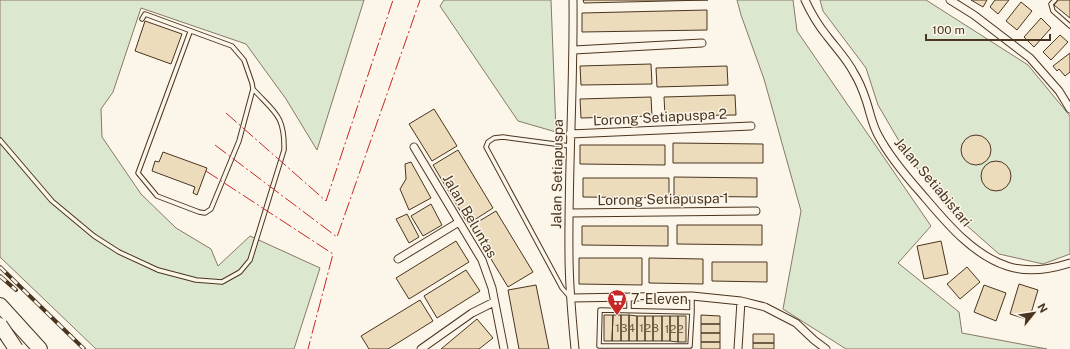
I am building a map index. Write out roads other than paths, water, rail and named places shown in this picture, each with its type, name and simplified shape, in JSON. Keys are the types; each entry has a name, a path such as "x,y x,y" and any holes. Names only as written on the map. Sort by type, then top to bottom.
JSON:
{"highway":[{"path":"0,305 40,349"},
{"path":"0,319 14,333 36,349"},
{"path":"0,325 16,349"},
{"path":"0,338 16,349"}],"street":[{"name":"Jalan Setiapuspa","path":"572,0 574,50 570,134 569,256 575,349"},
{"name":"Jalan Setiabistari","path":"805,0 814,18 846,61 858,80 882,143 905,174 942,217 967,242 995,262 1009,267 1027,270 1047,268 1070,263"},
{"path":"950,0 974,15 1030,58 1059,91 1070,109"},
{"path":"574,50 702,43"},
{"name":"Lorong Setiapuspa 2","path":"570,134 751,126"},
{"name":"Jalan Beluntas","path":"414,147 482,260 492,288 504,349"},
{"name":"Lorong Setiapuspa 1","path":"570,213 756,211"},
{"path":"398,259 459,222"},
{"path":"571,298 692,296 741,301 764,307 796,323 826,349"},
{"path":"738,349 741,301"},
{"path":"421,349 472,313 494,302"},
{"path":"814,340 814,349"}],"lane":[{"path":"1055,0 1051,4 1053,11 1070,26"},
{"path":"142,19 146,14 190,32 232,46 244,60 252,83 252,89 239,141 211,209 205,213 156,196 138,173 190,32"},
{"path":"0,140 52,201 94,236 120,252 158,270 196,280 222,282 240,272 250,260 284,150 283,131 279,117 252,89"},
{"path":"570,146 503,137 494,138 488,142 486,147 562,288 571,298"},
{"path":"692,296 692,312 690,346 599,346 600,310 692,312"},
{"path":"629,297 629,311"}],"railway":[{"path":"0,267 84,349"},
{"path":"0,276 16,290"}],"place":[{"name":"7-Eleven","path":"617,316"}]}
